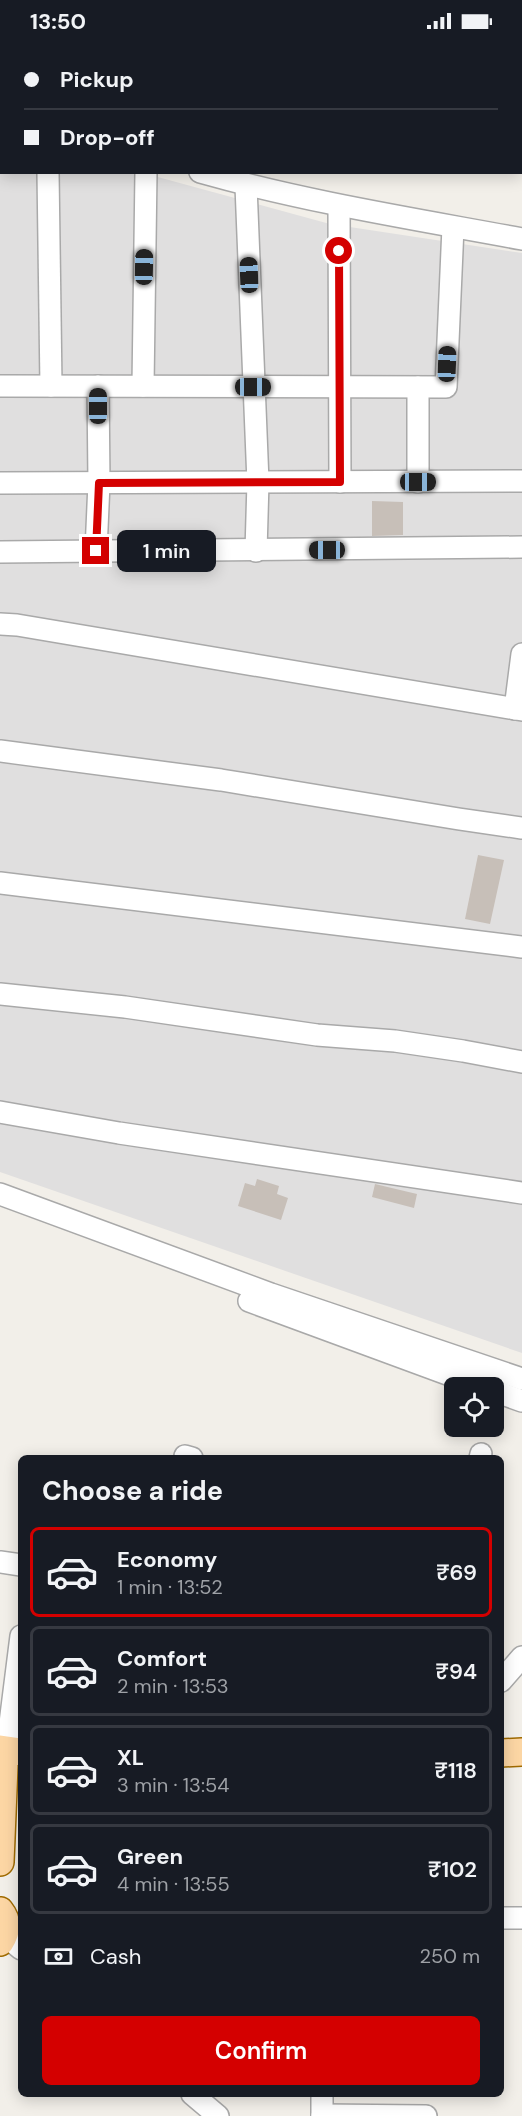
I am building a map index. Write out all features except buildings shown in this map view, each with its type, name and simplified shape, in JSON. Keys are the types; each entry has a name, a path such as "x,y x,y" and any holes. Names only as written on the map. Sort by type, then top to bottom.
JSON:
{"main road":[{"path":"504,1753 522,1752"},
{"path":"0,1862 9,1759"},
{"path":"504,1770 522,1769"}],"street":[{"path":"48,174 51,386"},
{"path":"142,386 146,174"},
{"path":"207,174 246,186 339,206 522,239"},
{"path":"246,186 258,482 256,551"},
{"path":"339,206 340,482"},
{"path":"0,386 446,387 453,227"},
{"path":"96,551 99,483 98,386"},
{"path":"418,387 418,482"},
{"path":"0,483 522,481"},
{"path":"0,552 522,547"},
{"path":"0,624 519,709 522,654"},
{"path":"0,752 221,780 522,828"},
{"path":"0,883 522,947"},
{"path":"0,994 125,1007 317,1035 395,1041 522,1062"},
{"path":"0,1112 119,1133 522,1193"},
{"path":"0,1194 458,1377"},
{"path":"0,1209 284,1306 522,1379"},
{"path":"504,1395 522,1401"},
{"path":"0,1562 18,1565"},
{"path":"504,1678 522,1657"},
{"path":"9,1759 18,1667"},
{"path":"504,1918 522,1918"},
{"path":"196,2097 218,2116"},
{"path":"322,2108 426,2116"}],"shaded area":[{"path":"0,174 147,174 330,224 522,253 522,1353 0,1172"}],"route":[{"path":"96,551 99,483 340,482 339,251"}]}
